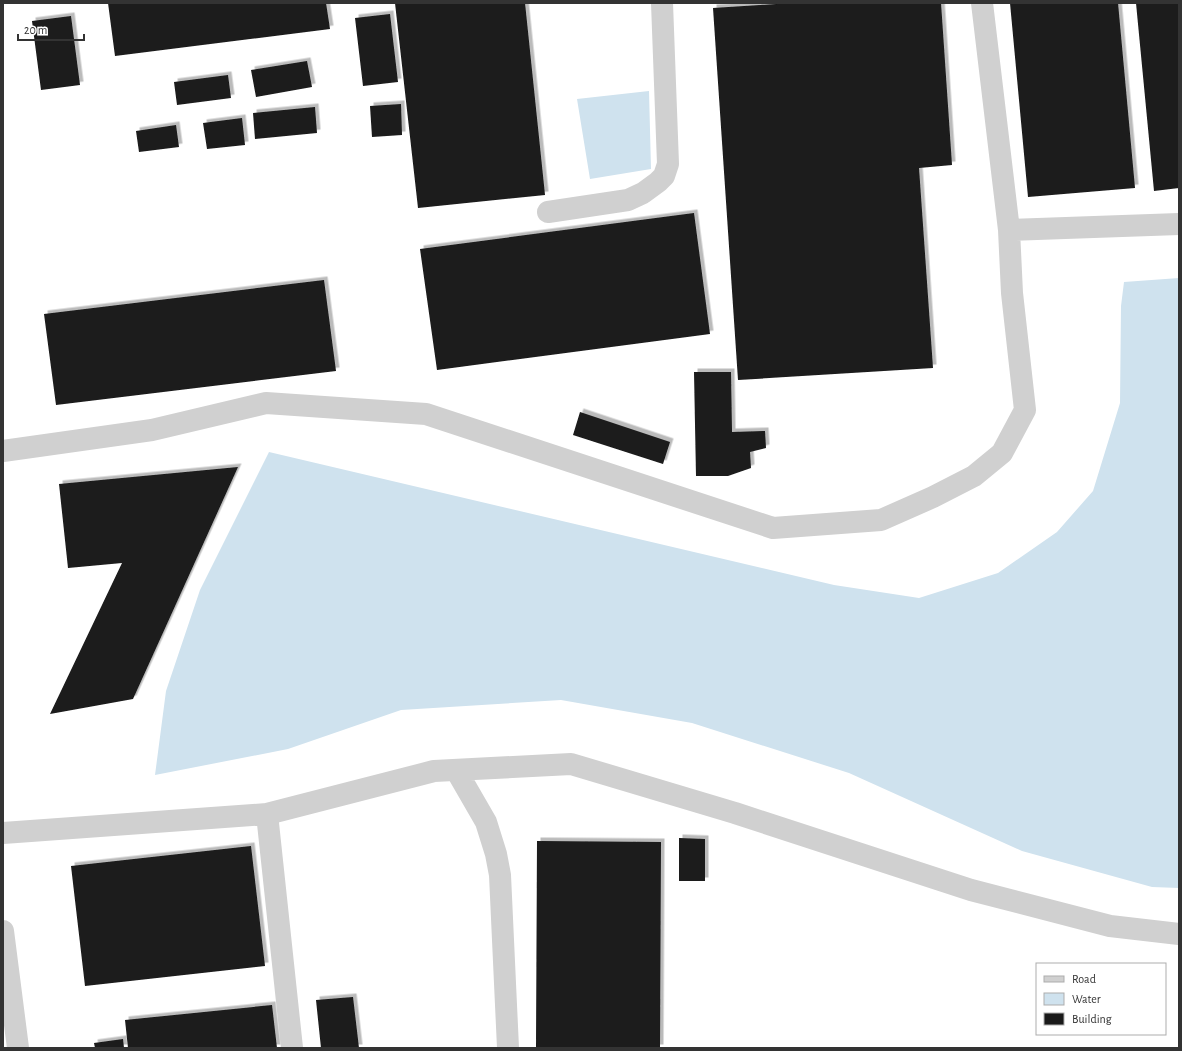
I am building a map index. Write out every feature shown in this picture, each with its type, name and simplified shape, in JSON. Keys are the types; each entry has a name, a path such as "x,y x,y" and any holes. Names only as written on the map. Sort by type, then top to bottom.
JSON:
{"street":[{"path":"548,212 628,200 643,193 664,176 668,164 662,3"},
{"path":"3,451 152,430 266,404 426,414 773,528 881,520 933,498 974,476 1002,453 1025,410 1012,293 1009,230 982,3"},
{"path":"1009,230 1179,224"},
{"path":"3,833 267,814 434,771 571,764 735,813 971,890 1110,926 1179,934"},
{"path":"456,770 486,822 496,854 500,874 508,1048"},
{"path":"267,814 292,1048"},
{"path":"3,931 18,1048"}],"water":[{"path":"649,91 651,169 590,179 577,99"},
{"path":"1179,278 1179,888 1152,887 1022,851 849,773 692,723 561,700 401,710 288,749 155,775 166,691 200,590 269,452 834,585 919,598 998,573 1057,532 1093,491 1120,403 1121,306 1124,282"}],"building":[{"path":"108,3 326,3 330,29 115,56"},
{"path":"395,3 525,3 545,195 418,208"},
{"path":"792,3 941,3 952,165 919,168 933,368 738,380 713,8"},
{"path":"1010,3 1118,3 1135,188 1028,197"},
{"path":"1136,3 1179,3 1179,188 1154,191"},
{"path":"390,14 398,82 363,86 355,18"},
{"path":"71,16 80,85 41,90 32,21"},
{"path":"307,61 312,87 256,97 251,70"},
{"path":"228,75 231,98 177,105 174,82"},
{"path":"401,104 402,135 372,137 370,106"},
{"path":"315,107 317,133 255,139 253,113"},
{"path":"242,118 245,145 207,149 203,123"},
{"path":"176,125 179,147 139,152 136,131"},
{"path":"694,213 710,334 437,370 420,249"},
{"path":"324,280 336,371 56,405 44,314"},
{"path":"694,372 731,372 732,432 765,431 766,448 750,452 751,468 728,476 696,476"},
{"path":"580,412 670,442 663,464 573,435"},
{"path":"238,467 133,699 50,714 122,563 68,568 59,484"},
{"path":"679,838 705,839 705,881 679,881"},
{"path":"537,841 661,842 660,1048 536,1048"},
{"path":"251,846 265,966 85,986 71,866"},
{"path":"353,997 359,1048 321,1048 316,1000"},
{"path":"272,1005 277,1048 128,1048 125,1020"},
{"path":"123,1039 124,1048 95,1048 94,1043"}]}
